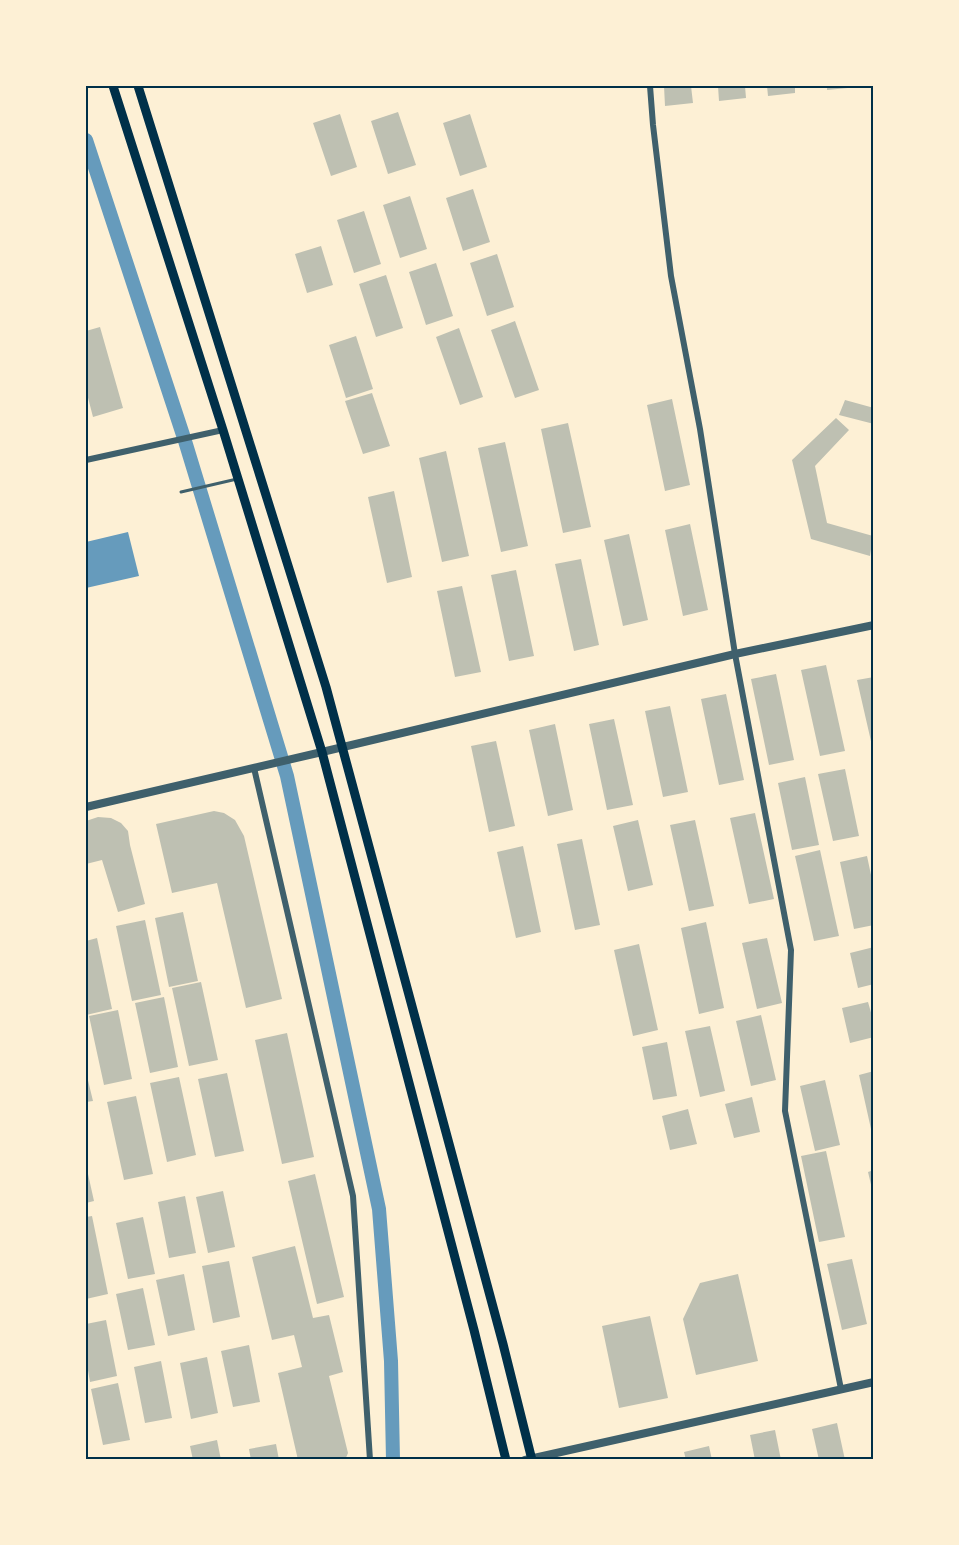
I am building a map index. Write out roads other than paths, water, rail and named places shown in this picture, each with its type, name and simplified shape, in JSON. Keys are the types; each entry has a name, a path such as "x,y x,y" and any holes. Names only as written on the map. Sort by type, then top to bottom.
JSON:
{"main road":[{"path":"113,86 223,430 322,752 506,1460"},
{"path":"138,86 322,676 500,1333 529,1459"}],"street":[{"path":"650,86 671,276 700,429 735,654 791,950 785,1111 841,1389"},
{"path":"86,460 223,430"},
{"path":"86,807 735,654 873,625"},
{"path":"254,768 353,1196 370,1460"},
{"path":"529,1459 873,1382"}],"lane":[{"path":"181,492 238,479"}],"water":[{"path":"128,532 139,576 86,588 86,542"}],"waterway":[{"path":"86,140 185,441 287,776 379,1209 391,1361 393,1460"}]}
